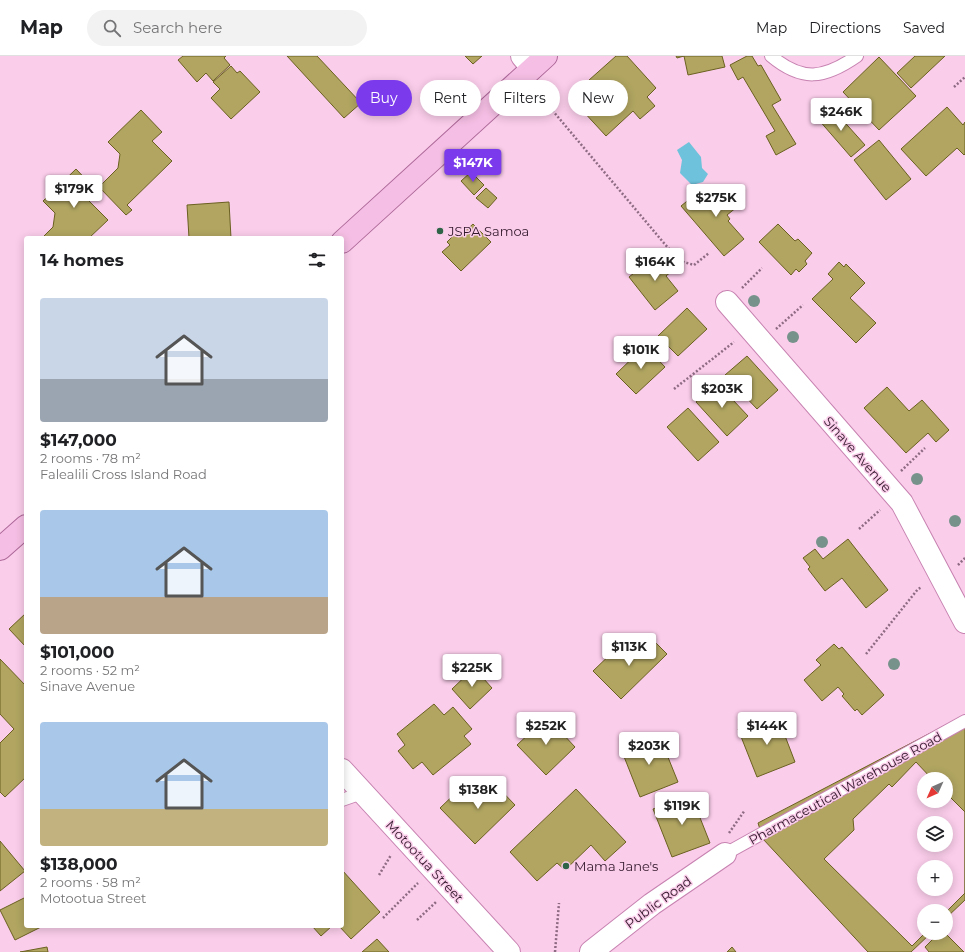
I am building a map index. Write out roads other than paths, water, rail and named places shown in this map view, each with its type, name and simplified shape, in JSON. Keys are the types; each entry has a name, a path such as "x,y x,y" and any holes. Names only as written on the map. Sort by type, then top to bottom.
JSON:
{"main road":[{"path":"344,240 531,64"},
{"path":"0,549 24,528"}],"street":[{"name":"Sinave Avenue","path":"727,302 902,504 965,622"},
{"name":"Motootua Street","path":"344,772 509,952"},
{"name":"Public Road","path":"591,952 652,904 725,854"}],"lane":[{"path":"771,56 784,67 809,75 820,74 844,65 857,56"},
{"name":"Pharmaceutical Warehouse Road","path":"725,854 965,721"},
{"path":"344,799 362,793"}],"water":[{"path":"689,142 701,157 702,168 708,174 703,182 692,185 680,173 682,160 677,150"}],"place":[{"name":"JSPA Samoa","path":"440,231"},
{"name":"Mama Jane's","path":"566,866"}]}
